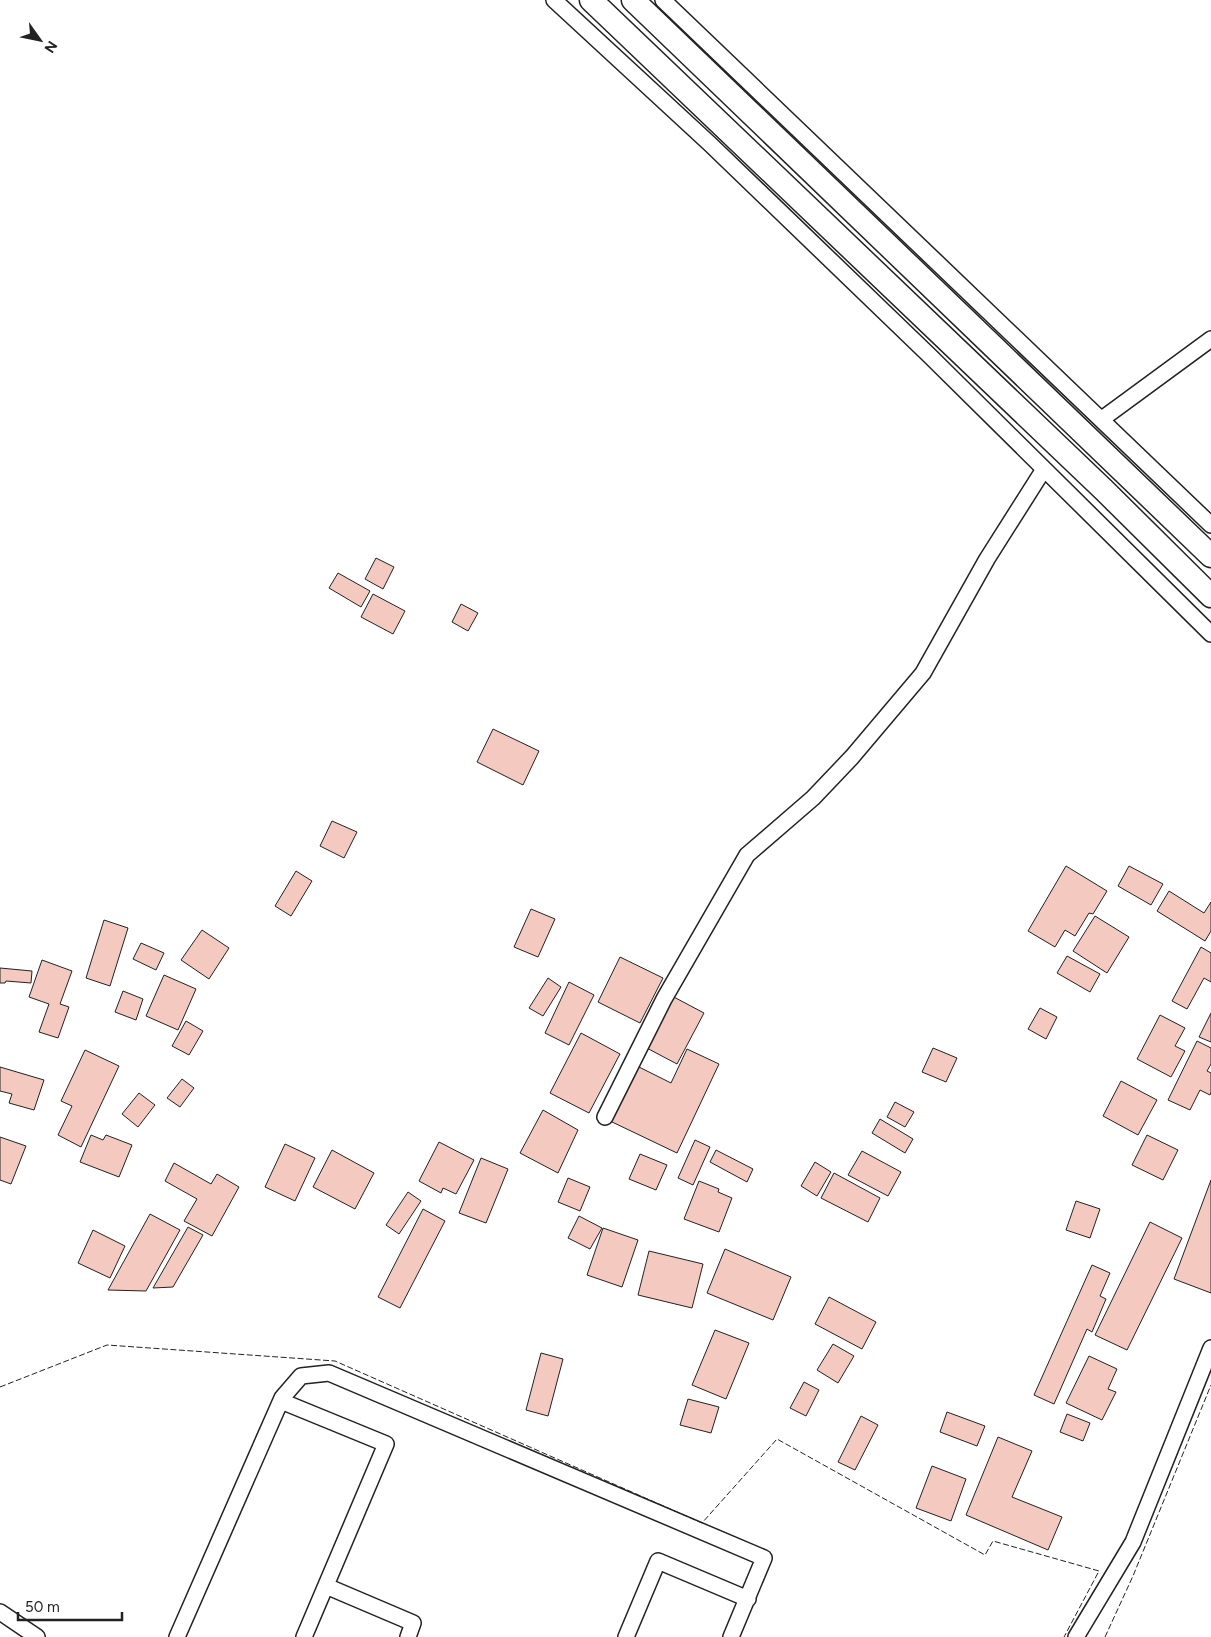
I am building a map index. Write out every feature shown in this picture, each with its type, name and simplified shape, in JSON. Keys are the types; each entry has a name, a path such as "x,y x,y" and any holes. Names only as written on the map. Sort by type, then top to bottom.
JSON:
{"highway":[{"path":"591,0 1104,490 1211,596"},
{"path":"633,0 1211,556"}],"street":[{"path":"554,0 710,144 1211,634"},
{"path":"663,0 1211,525"},
{"path":"1102,419 1211,339"},
{"path":"605,1117 664,999 747,855 813,798 852,757 923,673 987,559 1044,469"},
{"path":"1076,1637 1133,1542 1211,1348"},
{"path":"177,1637 281,1401 301,1376 330,1373 764,1558 731,1637"},
{"path":"281,1401 386,1444 304,1637"},
{"path":"626,1637 658,1561 748,1599"},
{"path":"326,1586 413,1623 408,1637"},
{"path":"0,1612 37,1637"}],"building":[{"path":"376,558 394,567 383,589 365,579"},
{"path":"338,573 370,591 361,607 329,588"},
{"path":"373,594 405,611 393,634 361,617"},
{"path":"461,604 478,613 468,631 452,622"},
{"path":"493,729 539,751 523,785 477,762"},
{"path":"332,821 357,832 344,858 320,846"},
{"path":"1066,866 1107,891 1093,914 1089,913 1075,936 1065,930 1055,947 1028,931"},
{"path":"1129,866 1163,884 1151,905 1118,886"},
{"path":"296,871 312,881 291,916 275,906"},
{"path":"1169,891 1204,913 1211,902 1211,931 1205,941 1157,911"},
{"path":"531,909 555,919 538,957 514,947"},
{"path":"1095,916 1129,937 1107,973 1073,951"},
{"path":"104,920 128,928 110,986 86,978"},
{"path":"202,930 229,948 209,979 181,960"},
{"path":"141,943 164,953 156,970 133,959"},
{"path":"1201,947 1211,953 1211,982 1204,978 1187,1009 1172,1001"},
{"path":"1067,956 1100,974 1090,992 1057,973"},
{"path":"620,957 663,978 640,1023 598,1002"},
{"path":"42,960 72,971 60,1004 69,1007 58,1038 39,1032 49,1004 29,997"},
{"path":"0,968 32,971 31,983 6,981 5,983 0,983"},
{"path":"164,975 196,989 178,1030 146,1016"},
{"path":"548,978 561,987 543,1016 529,1008"},
{"path":"569,982 594,995 569,1045 545,1033"},
{"path":"123,991 143,999 136,1020 115,1012"},
{"path":"670,995 704,1013 677,1064 643,1046"},
{"path":"1040,1008 1057,1017 1046,1039 1028,1029"},
{"path":"1211,1013 1211,1042 1199,1037"},
{"path":"1160,1015 1185,1028 1175,1046 1185,1051 1171,1077 1137,1059"},
{"path":"186,1021 203,1031 189,1055 172,1046"},
{"path":"581,1033 620,1054 589,1113 550,1093"},
{"path":"1197,1041 1211,1048 1211,1064 1207,1071 1211,1073 1211,1092 1210,1095 1200,1090 1190,1110 1168,1100"},
{"path":"933,1048 957,1058 946,1082 922,1072"},
{"path":"687,1049 719,1064 677,1153 610,1121 637,1066 671,1083"},
{"path":"85,1050 119,1066 81,1147 58,1135 72,1106 61,1101"},
{"path":"0,1067 44,1080 34,1110 9,1103 12,1094 0,1091"},
{"path":"182,1079 194,1088 180,1107 167,1098"},
{"path":"1121,1081 1157,1100 1138,1135 1103,1116"},
{"path":"139,1093 155,1105 138,1127 122,1114"},
{"path":"895,1102 914,1112 905,1127 887,1117"},
{"path":"543,1110 578,1130 558,1173 520,1153"},
{"path":"880,1119 913,1139 905,1153 872,1133"},
{"path":"91,1135 103,1140 106,1135 132,1145 119,1177 80,1162"},
{"path":"1147,1135 1178,1150 1163,1180 1132,1165"},
{"path":"0,1137 26,1146 11,1184 0,1180"},
{"path":"695,1140 710,1147 693,1185 678,1178"},
{"path":"439,1142 474,1160 456,1194 443,1188 441,1193 419,1181"},
{"path":"285,1144 315,1158 295,1201 265,1187"},
{"path":"332,1150 374,1173 355,1209 313,1187"},
{"path":"716,1150 753,1169 747,1182 710,1162"},
{"path":"862,1151 901,1172 888,1196 848,1175"},
{"path":"640,1154 667,1165 656,1190 629,1179"},
{"path":"481,1158 508,1169 486,1223 459,1213"},
{"path":"815,1162 831,1172 817,1196 801,1186"},
{"path":"174,1163 211,1184 217,1174 239,1187 212,1236 184,1221 197,1199 165,1181"},
{"path":"834,1173 880,1198 868,1222 821,1198"},
{"path":"568,1178 590,1187 580,1211 558,1202"},
{"path":"1211,1180 1211,1293 1174,1279"},
{"path":"699,1181 719,1189 718,1192 732,1198 719,1232 684,1219"},
{"path":"408,1192 421,1201 399,1234 386,1225"},
{"path":"1076,1201 1100,1209 1090,1238 1066,1230"},
{"path":"423,1209 445,1221 400,1308 378,1297"},
{"path":"150,1214 180,1230 146,1291 108,1290"},
{"path":"579,1216 602,1228 590,1249 568,1238"},
{"path":"1150,1222 1182,1238 1127,1350 1095,1335"},
{"path":"188,1227 203,1235 173,1287 153,1288"},
{"path":"603,1228 638,1240 622,1287 587,1275"},
{"path":"93,1230 125,1246 110,1278 78,1263"},
{"path":"725,1249 791,1277 773,1320 707,1293"},
{"path":"649,1251 703,1264 692,1308 638,1295"},
{"path":"1092,1265 1110,1273 1100,1296 1106,1299 1092,1332 1087,1329 1054,1404 1034,1395"},
{"path":"829,1297 876,1322 862,1349 815,1324"},
{"path":"715,1330 749,1343 726,1399 692,1385"},
{"path":"833,1344 854,1356 838,1383 817,1370"},
{"path":"541,1353 563,1359 548,1416 526,1410"},
{"path":"1089,1356 1117,1369 1108,1389 1116,1392 1102,1420 1066,1403"},
{"path":"804,1382 819,1390 806,1416 790,1408"},
{"path":"688,1399 719,1407 711,1433 680,1425"},
{"path":"947,1412 985,1426 977,1446 940,1432"},
{"path":"1067,1414 1090,1423 1083,1441 1060,1432"},
{"path":"861,1416 878,1425 855,1470 838,1462"},
{"path":"998,1437 1032,1451 1012,1497 1062,1517 1048,1550 966,1515"},
{"path":"932,1466 966,1479 951,1521 916,1508"}],"fence":[{"path":"0,1387 107,1345 335,1361 702,1523 777,1439 985,1555 993,1541 1099,1571 1064,1637"},
{"path":"1105,1637 1133,1576 1211,1385"}]}
